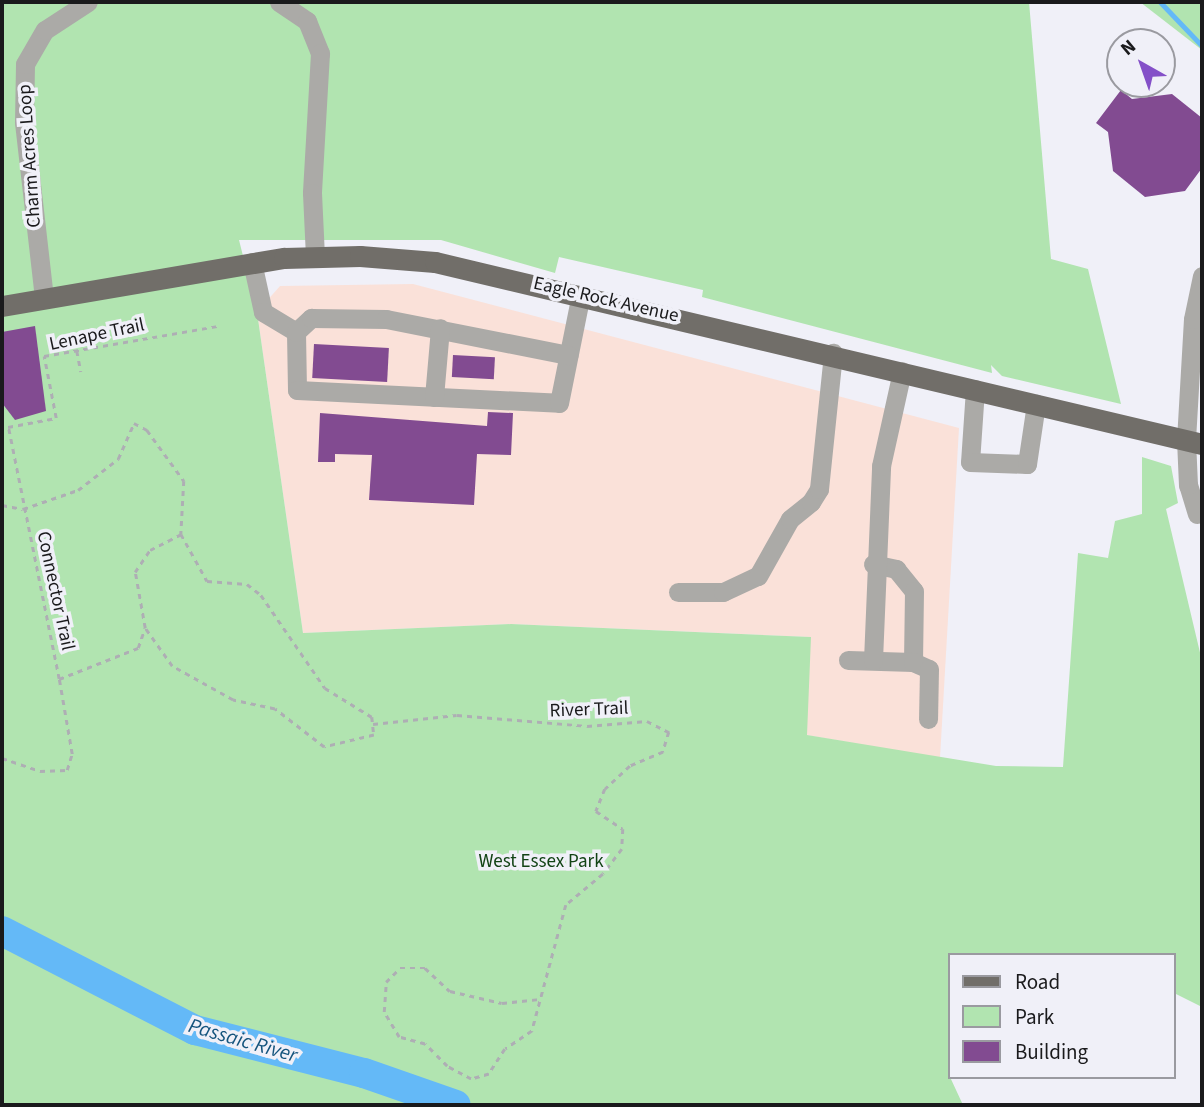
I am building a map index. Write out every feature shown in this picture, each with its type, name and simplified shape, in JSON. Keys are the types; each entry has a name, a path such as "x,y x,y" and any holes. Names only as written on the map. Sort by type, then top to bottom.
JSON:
{"main road":[{"name":"Eagle Rock Avenue","path":"2,306 251,262 315,256 435,262 833,353 1194,442"}],"street":[{"name":"Charm Acres Loop","path":"44,298 24,122 25,64 45,30 88,2"},
{"path":"279,2 307,21 320,53 312,193 315,256"},
{"path":"251,262 263,312 296,331"},
{"path":"1197,514 1188,485 1194,442 1202,276"},
{"path":"296,331 297,390 559,403 581,294"},
{"path":"296,331 311,318 386,319 568,355"},
{"path":"433,397 440,328"},
{"path":"678,592 723,592 758,576 790,520 811,502 819,489 833,353"},
{"path":"873,660 873,564 881,466 902,371"},
{"path":"975,389 970,462 1027,464 1036,404"},
{"path":"873,564 903,573 914,591 913,662"},
{"path":"848,660 913,662 929,669 928,719"}],"path":[{"name":"Lenape Trail","path":"23,509 8,427 56,418 44,356 218,326"},
{"path":"76,351 81,372"},
{"path":"2,505 23,509 78,490 118,459 134,423 157,439 184,481 181,534 208,581 247,584 261,595 325,688 372,717 374,735 324,747 275,709 233,700 172,666 145,628 135,572 150,550 181,534"},
{"name":"Connector Trail","path":"23,509 59,679"},
{"path":"2,758 40,771 66,769 72,754 59,679 138,648 145,628"},
{"name":"River Trail","path":"373,724 457,715 563,726 647,721 669,732 663,752 630,766 605,789 596,811 623,829 622,849 603,874 566,905 532,1031 505,1049 489,1074 471,1079 425,1044 399,1037 384,1012 386,982 400,968 425,968 450,991 489,1000 539,999"}],"shaded area":[{"path":"413,284 959,428 940,758 806,735 810,637 511,624 303,633 257,312 280,286"}],"green space":[{"name":"West Essex Park","path":"2,2 1029,2 1051,259 1088,269 1121,404 1002,376 991,365 992,373 702,297 703,290 559,257 555,273 441,240 239,240 257,312 303,633 511,624 811,637 807,735 996,766 1063,767 1078,553 1108,558 1115,521 1142,514 1142,457 1171,466 1178,503 1166,509 1202,661 1202,1007 1176,994 1176,953 948,953 948,1079 951,1079 963,1105 2,1105"},
{"path":"1140,2 1202,2 1202,50"}],"building":[{"path":"1176,97 1202,118 1202,168 1185,191 1145,197 1113,171 1108,132 1096,123 1115,98"},
{"path":"35,326 46,411 15,420 2,403 2,332"},
{"path":"314,344 389,348 387,382 312,378"},
{"path":"453,355 495,357 494,379 452,377"},
{"path":"488,412 513,413 511,455 477,454 474,505 369,500 372,455 335,454 335,462 318,462 320,413 487,426"}],"waterway":[{"path":"1160,2 1202,46"},
{"name":"Passaic River","path":"2,931 195,1030 364,1073 456,1105"}]}
